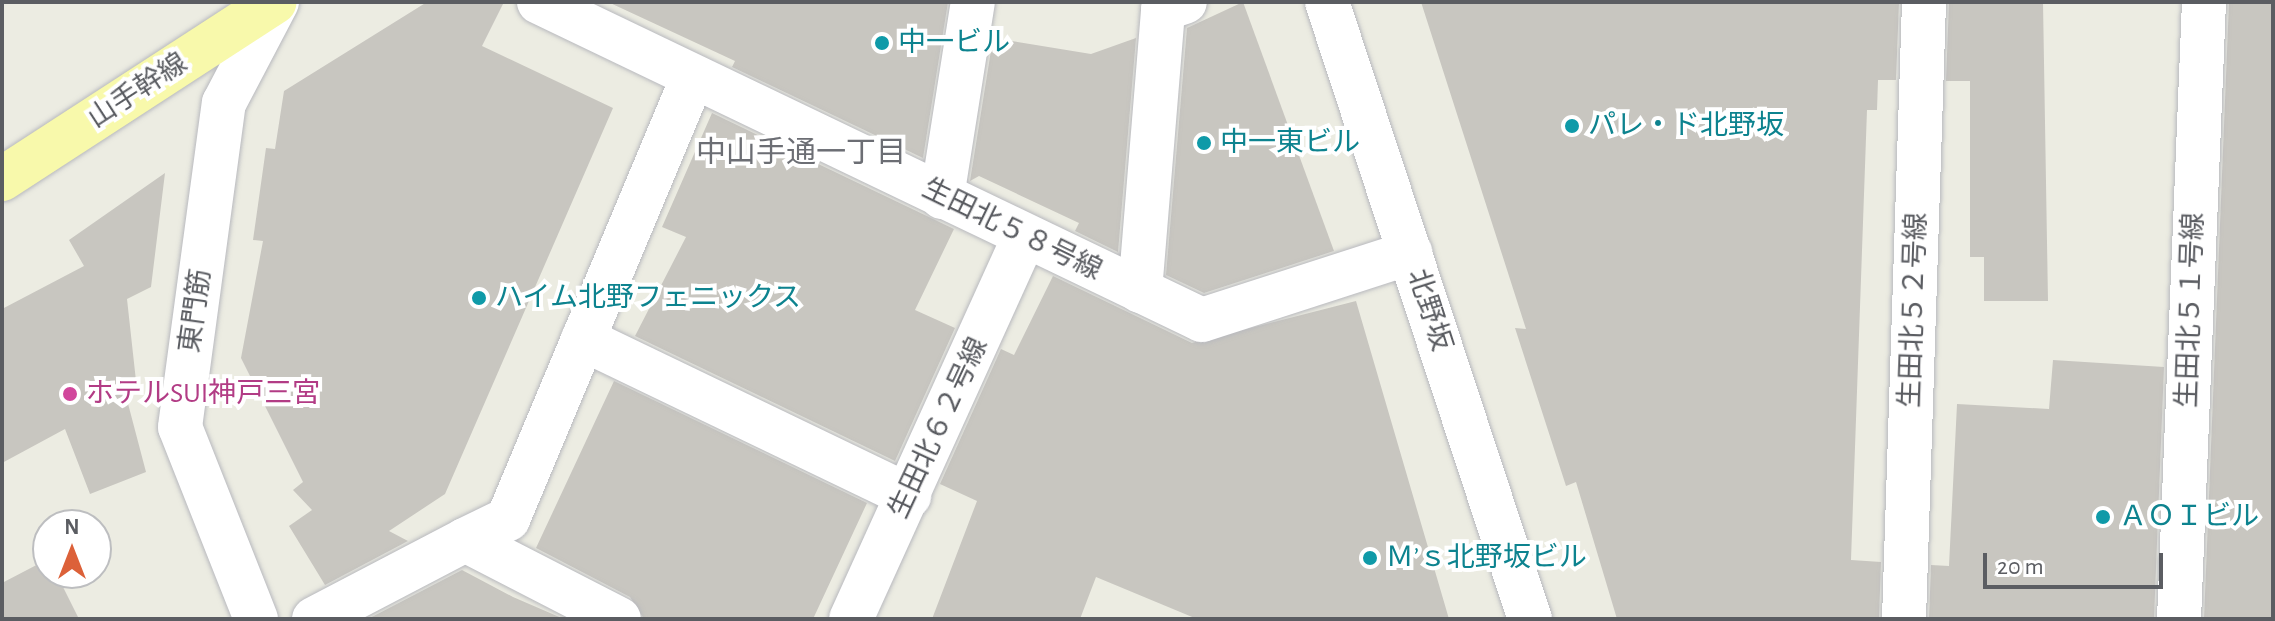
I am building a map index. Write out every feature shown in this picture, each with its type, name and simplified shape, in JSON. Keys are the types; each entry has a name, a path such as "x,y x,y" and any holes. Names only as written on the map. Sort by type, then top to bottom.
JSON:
{"main road":[{"name":"山手幹線","path":"2,179 276,2"}],"street":[{"name":"東門筋","path":"256,619 180,427 224,103 276,2"},
{"name":"生田北５８号線","path":"539,2 1202,320 1410,253"},
{"path":"942,197 973,2"},
{"path":"1140,291 1163,9 1185,2"},
{"name":"北野坂","path":"1327,2 1530,619"},
{"name":"生田北５２号線","path":"1904,619 1924,2"},
{"name":"生田北５１号線","path":"2179,619 2204,2"},
{"path":"314,619 508,519 693,77"},
{"name":"生田北６２号線","path":"851,619 1024,237"},
{"path":"583,339 909,496"},
{"path":"465,540 619,619"}],"building":[{"path":"427,2 504,2 482,46 613,108 445,494 389,531 408,541 325,585 289,526 312,510 293,490 303,482 241,358 263,241 253,240 266,148 275,149 284,91"},
{"path":"608,2 948,2 923,158 732,67 735,61"},
{"name":"中一東ビル","path":"1243,2 1334,251 1204,293 1166,275 1187,28"},
{"path":"1421,2 1899,2 1896,80 1878,80 1877,110 1867,110 1851,560 1881,562 1879,619 1617,619 1576,482 1566,486 1515,328 1526,329"},
{"path":"1949,2 2043,2 2048,301 1984,301 1984,257 1970,257 1970,81 1946,81"},
{"path":"2229,2 2273,2 2273,619 2204,619"},
{"path":"993,38 1091,54 1136,38 1118,252 1075,231 1079,223 979,176 970,181"},
{"path":"712,113 954,229 915,310 955,328 895,461 635,336 686,237 662,227"},
{"path":"165,173 151,287 127,299 137,390 126,396 146,472 90,494 65,429 2,463 2,309 84,266 69,240"},
{"path":"1053,276 1192,343 1356,301 1449,619 1197,619 1096,577 1080,619 932,619 977,501 940,484 1001,349 1014,355"},
{"path":"2053,360 2164,367 2154,619 1929,619 1931,565 1949,566 1957,404 2049,409"},
{"path":"614,381 867,503 813,619 644,619 630,597 536,548"},
{"path":"32,567 32,589 64,589 79,619 2,619 2,583"},
{"path":"462,570 513,597 564,619 368,619"}],"place":[{"name":"中一ビル","path":"882,43"},
{"name":"パレ・ド北野坂","path":"1572,126"},
{"name":"中一東ビル","path":"1204,143"},
{"name":"ハイム北野フェニックス","path":"479,298"},
{"name":"ホテルSUI神戸三宮","path":"70,394"},
{"name":"ＡＯＩビル","path":"2103,517"},
{"name":"Ｍ’ｓ北野坂ビル","path":"1370,558"}],"district":[{"name":"中山手通一丁目","path":"801,153"}]}
